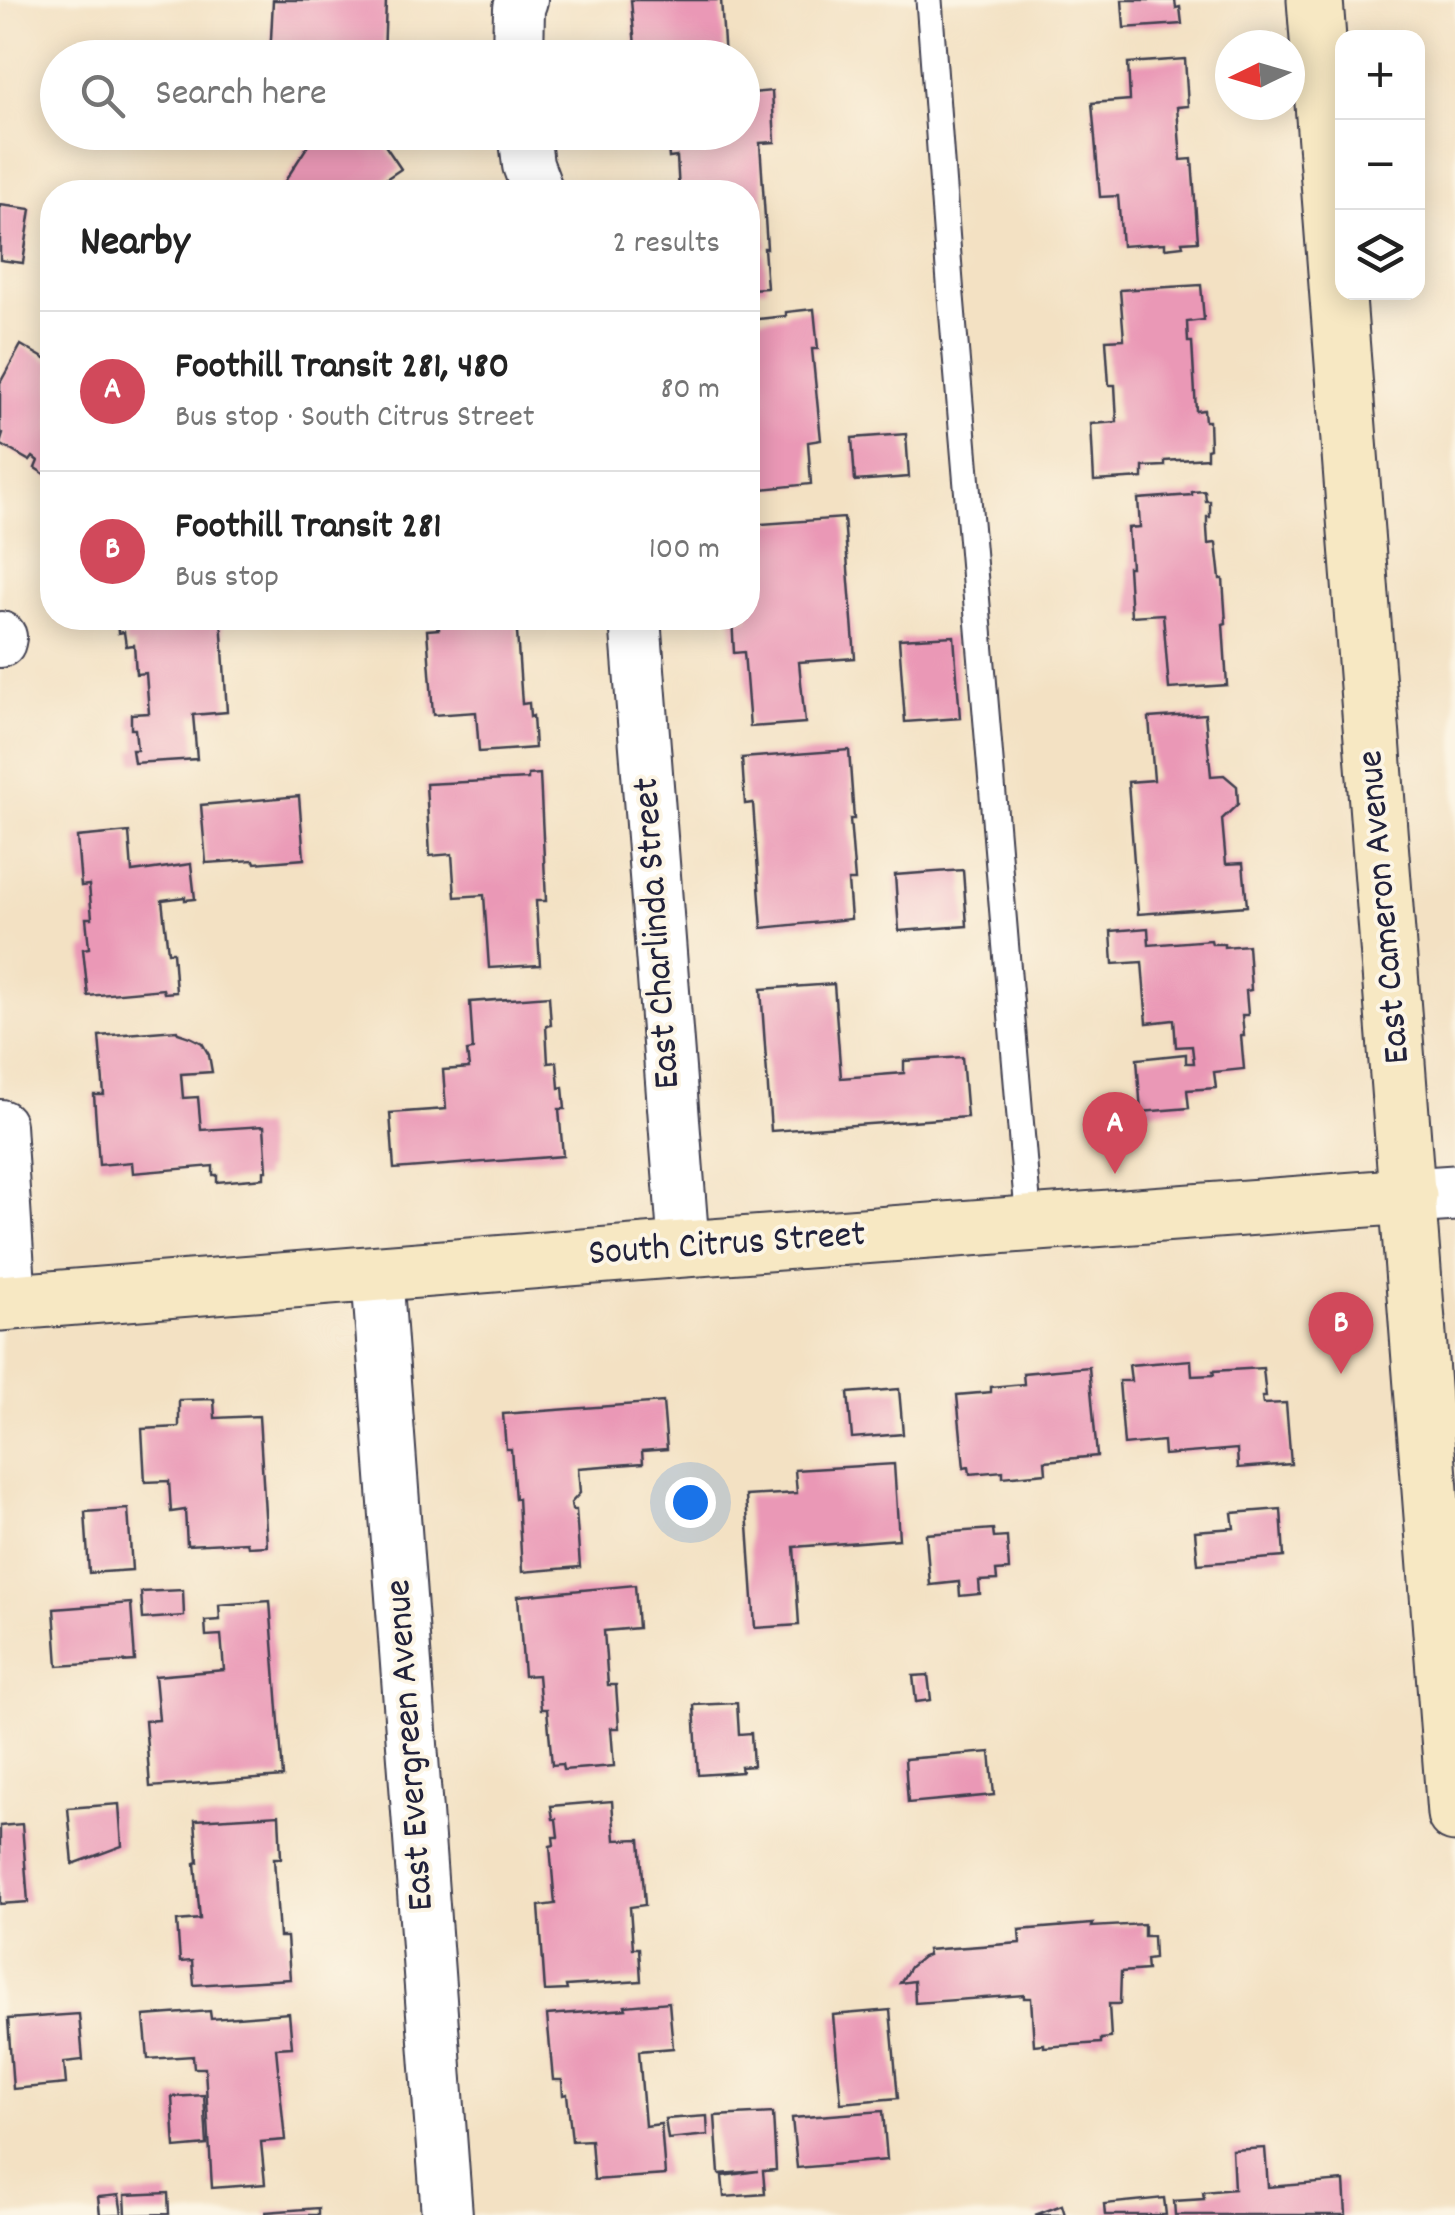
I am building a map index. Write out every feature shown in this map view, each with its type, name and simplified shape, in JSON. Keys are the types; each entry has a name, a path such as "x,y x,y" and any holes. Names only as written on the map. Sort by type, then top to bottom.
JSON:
{"main road":[{"name":"East Cameron Avenue","path":"1315,0 1432,1194 1455,1814"},
{"name":"South Citrus Street","path":"6,1303 1432,1194"}],"street":[{"path":"518,40 522,0"},
{"path":"526,150 533,180"},
{"name":"East Charlinda Street","path":"636,630 684,1249"},
{"path":"0,1125 6,1303"},
{"name":"East Evergreen Avenue","path":"377,1274 447,2215"}],"lane":[{"path":"929,0 950,296 1030,1224"}],"building":[{"path":"273,0 386,0 385,40 271,40"},
{"path":"631,0 721,0 724,40 634,40"},
{"path":"1122,0 1175,0 1182,24 1124,28"},
{"path":"1185,59 1188,106 1177,107 1181,160 1192,159 1198,241 1165,248 1165,243 1122,246 1118,196 1100,197 1092,103 1130,100 1128,63"},
{"path":"772,91 775,142 760,143 760,92"},
{"path":"760,143 767,288 760,288 760,180 678,180 677,157 669,158 668,150 760,150"},
{"path":"305,150 388,150 401,169 384,180 286,180"},
{"path":"0,205 31,209 23,263 0,260"},
{"path":"1201,285 1204,320 1187,322 1196,411 1204,410 1205,421 1209,421 1207,458 1143,467 1143,478 1094,481 1091,424 1117,422 1115,385 1109,385 1106,340 1124,339 1120,290"},
{"path":"814,309 818,349 812,349 821,440 808,442 811,484 761,489 760,493 760,319 786,316 786,312"},
{"path":"21,345 40,356 40,471 35,468 38,461 33,457 30,461 0,444 0,383"},
{"path":"906,434 909,477 855,481 852,438"},
{"path":"1205,491 1206,501 1210,501 1208,544 1216,543 1223,579 1227,685 1169,689 1163,614 1131,616 1128,528 1140,527 1138,499"},
{"path":"844,518 855,658 799,662 805,723 750,727 744,652 734,653 733,630 760,630 760,524"},
{"path":"118,630 222,630 227,712 193,715 197,759 134,763 132,750 137,750 131,714 149,713 146,673 136,674 134,645 126,646 124,632"},
{"path":"427,630 517,630 522,704 529,703 530,717 533,716 535,748 479,752 476,712 433,715"},
{"path":"954,636 960,718 905,722 899,639"},
{"path":"1205,714 1211,776 1224,775 1237,786 1238,804 1222,819 1226,864 1243,863 1247,906 1138,914 1128,782 1154,780 1149,718"},
{"path":"849,750 855,881 848,881 851,919 762,928 753,803 745,804 742,758"},
{"path":"540,774 546,901 536,901 540,965 489,968 484,895 455,897 452,854 430,856 426,784 528,779 528,775"},
{"path":"299,796 304,859 206,863 201,805"},
{"path":"129,832 132,872 191,864 195,899 162,900 168,952 173,952 176,992 164,993 163,989 88,996 83,949 89,948 86,918 92,918 89,885 81,886 77,837"},
{"path":"963,870 967,926 899,931 895,875"},
{"path":"1148,928 1149,945 1211,940 1212,944 1224,947 1248,945 1251,990 1246,991 1248,1015 1242,1015 1244,1069 1214,1072 1216,1088 1187,1090 1189,1108 1141,1112 1137,1059 1186,1054 1186,1063 1194,1063 1192,1046 1176,1047 1174,1020 1147,1023 1142,962 1113,964 1111,931"},
{"path":"834,984 841,1078 904,1073 904,1061 962,1057 967,1117 771,1131 761,989"},
{"path":"549,996 548,1063 557,1062 559,1088 563,1087 565,1109 559,1109 563,1156 394,1169 390,1113 446,1109 443,1070 469,1068 467,1051 473,1050 470,1002"},
{"path":"177,1030 202,1043 209,1055 212,1072 181,1074 183,1098 198,1097 201,1130 264,1126 264,1178 217,1182 213,1166 133,1173 132,1162 99,1165 94,1095 104,1095 99,1036"},
{"path":"1191,1360 1192,1376 1263,1368 1263,1404 1286,1403 1291,1464 1238,1468 1237,1449 1164,1455 1163,1441 1124,1445 1119,1381 1131,1381 1129,1365"},
{"path":"1089,1367 1097,1456 1045,1461 1046,1473 1003,1477 1003,1471 970,1474 969,1467 964,1468 957,1395 1024,1384 1023,1373"},
{"path":"899,1389 903,1434 852,1438 848,1393"},
{"path":"214,1399 215,1418 259,1416 267,1546 248,1547 247,1542 187,1545 185,1510 171,1512 169,1481 145,1482 142,1429 179,1427 179,1400"},
{"path":"663,1402 667,1449 642,1451 643,1463 578,1468 580,1493 571,1503 572,1510 576,1510 580,1567 522,1572 518,1498 515,1499 511,1449 506,1449 503,1414"},
{"path":"894,1464 899,1539 794,1547 799,1625 755,1628 746,1496 797,1493 795,1470"},
{"path":"128,1509 132,1570 89,1573 85,1512"},
{"path":"1281,1509 1284,1557 1198,1564 1195,1531 1234,1528 1232,1513"},
{"path":"993,1529 994,1538 1007,1537 1009,1570 996,1571 997,1580 979,1581 980,1594 960,1596 959,1582 930,1585 926,1534"},
{"path":"635,1585 638,1628 604,1631 608,1685 616,1685 619,1728 611,1728 614,1766 563,1770 562,1764 552,1765 547,1709 541,1709 538,1675 524,1676 518,1596"},
{"path":"183,1590 184,1616 143,1619 141,1592"},
{"path":"270,1601 283,1777 150,1787 145,1721 159,1720 155,1676 224,1670 221,1635 206,1636 205,1621 220,1620 219,1605"},
{"path":"131,1603 135,1661 58,1666 54,1609"},
{"path":"928,1675 931,1700 916,1702 913,1676"},
{"path":"737,1703 739,1734 751,1733 753,1766 741,1767 742,1772 698,1775 694,1705"},
{"path":"990,1752 994,1795 908,1803 905,1759"},
{"path":"612,1801 615,1840 640,1839 645,1905 630,1907 633,1948 639,1948 641,1981 545,1991 539,1906 555,1904 550,1846 554,1845 553,1837 558,1837 551,1806"},
{"path":"119,1804 122,1846 73,1864 68,1808"},
{"path":"279,1815 281,1858 274,1858 279,1937 287,1937 290,1979 194,1985 192,1961 180,1962 177,1921 200,1919 195,1820"},
{"path":"22,1824 28,1902 0,1904 0,1826"},
{"path":"1093,1924 1092,1927 1144,1924 1144,1936 1153,1936 1154,1958 1146,1959 1147,1970 1121,1972 1120,2004 1109,2004 1111,2038 1101,2039 1101,2043 1034,2045 1031,1998 1024,1995 915,2003 914,1981 900,1983 910,1967 928,1955 927,1950 1020,1943 1019,1930"},
{"path":"669,2002 673,2048 639,2051 645,2126 661,2124 665,2175 594,2180 591,2140 572,2141 567,2094 563,2095 562,2080 553,2080 547,2015"},
{"path":"890,2010 898,2098 841,2103 833,2015"},
{"path":"210,2011 211,2019 289,2013 292,2047 276,2048 285,2140 261,2142 265,2184 212,2188 205,2068 194,2068 193,2056 148,2059 144,2016"},
{"path":"79,2014 83,2060 64,2062 66,2084 13,2089 8,2019"},
{"path":"204,2095 207,2145 175,2148 172,2097"},
{"path":"883,2111 887,2160 797,2168 792,2118"},
{"path":"773,2113 776,2170 763,2171 765,2194 724,2197 722,2176 758,2171 719,2174 715,2116"},
{"path":"707,2116 708,2135 668,2139 665,2119"},
{"path":"1265,2148 1268,2187 1344,2181 1346,2215 1175,2215 1174,2201 1204,2199 1203,2192 1234,2189 1232,2150"},
{"path":"168,2193 169,2214 126,2215 125,2195"},
{"path":"119,2195 122,2214 100,2215 98,2197"},
{"path":"1164,2198 1166,2215 1105,2215 1104,2204"},
{"path":"1062,2205 1065,2215 1035,2215"},
{"path":"318,2208 318,2215 266,2215 266,2212"}],"place":[{"name":"Foothill Transit 281, 480","path":"1115,1174"},
{"name":"Foothill Transit 281","path":"1341,1374"}]}
